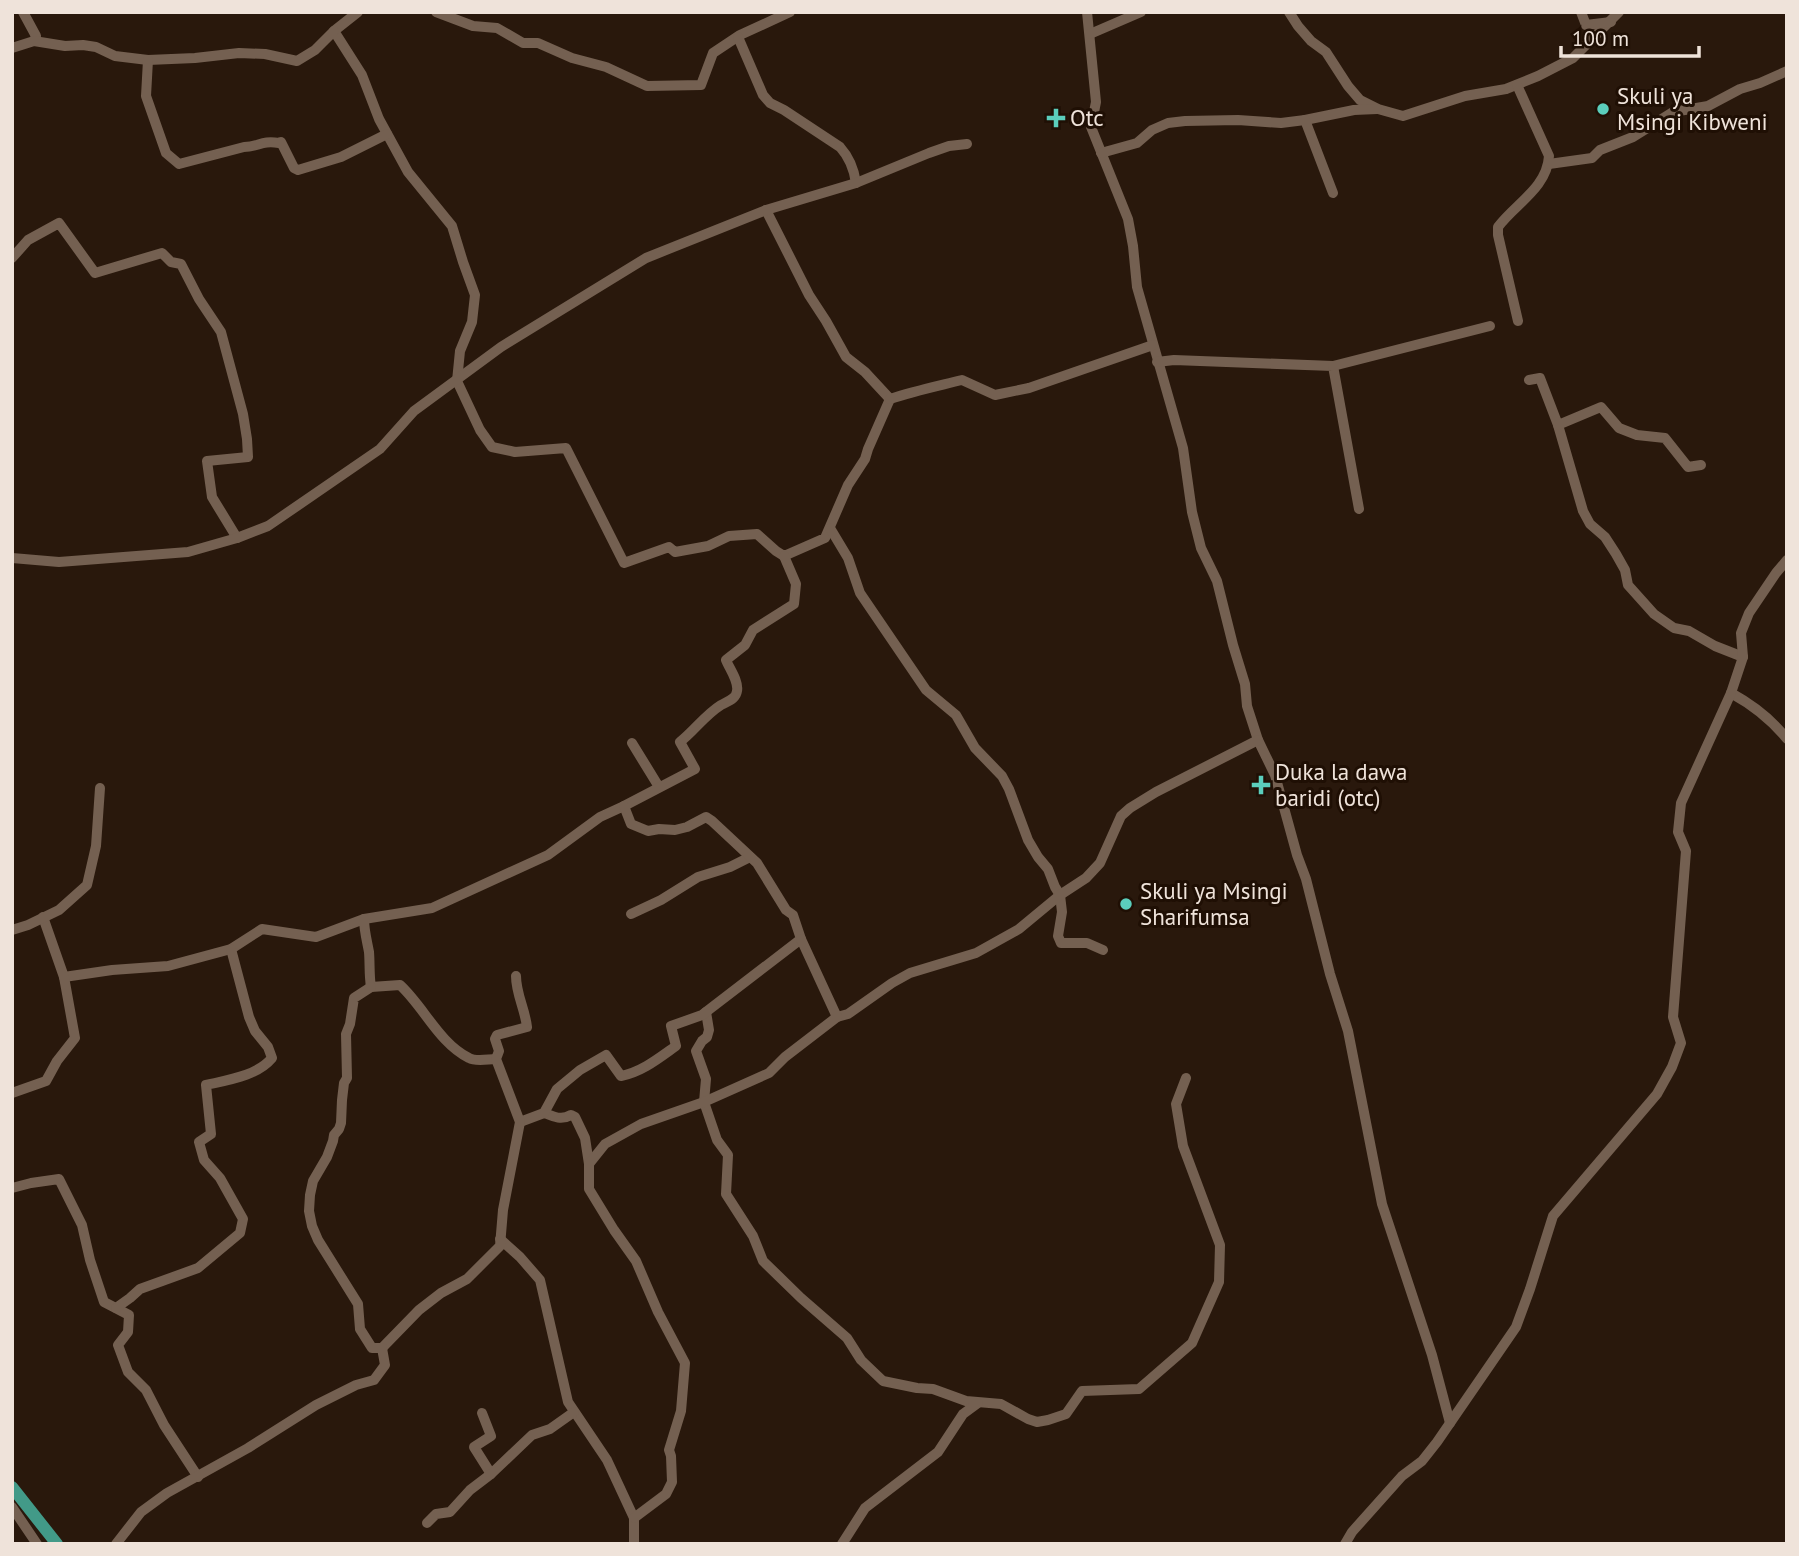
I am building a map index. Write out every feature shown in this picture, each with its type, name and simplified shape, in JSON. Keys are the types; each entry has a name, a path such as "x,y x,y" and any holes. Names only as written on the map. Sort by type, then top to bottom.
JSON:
{"main road":[{"path":"12,1487 57,1544"}],"street":[{"path":"23,12 36,36 34,41"},
{"path":"12,48 34,41 96,47 115,56 148,60 239,53 265,54 297,61 316,50 358,12"},
{"path":"436,12 473,26 496,28 523,43 538,43 572,58 606,67 647,86 701,85 713,53 740,35 790,12"},
{"path":"1087,12 1096,102 1091,127 1128,219 1137,287 1183,448 1192,512 1201,548 1217,581 1245,684 1247,706 1258,740 1275,775 1306,879 1330,974 1348,1031 1382,1204 1432,1355 1450,1423"},
{"path":"1090,34 1141,12"},
{"path":"1289,12 1311,41 1326,52 1360,100 1403,117 1465,96 1506,89 1573,58 1619,12"},
{"path":"1581,12 1586,25 1611,22"},
{"path":"64,977 168,965 231,950 262,929 316,937 364,919 432,908 548,855 600,817 695,769 680,742 700,725 706,716 732,699 737,692 737,682 726,660 745,645 753,630 794,604 796,584 784,556 757,534 729,536 708,545 675,552 669,547 624,563 566,448 515,452 492,447 480,430 457,381 460,351 472,322 475,295 452,226 408,172 379,119 362,75 334,31"},
{"path":"738,37 763,95 770,103 840,147 852,165 856,183"},
{"path":"148,60 146,96 166,153 178,164 266,141 279,144 281,142 294,168 298,170 341,157 387,134"},
{"path":"1549,164 1592,158 1600,149 1633,137 1673,112 1708,106 1740,89 1787,71"},
{"path":"1517,85 1549,156 1549,164 1540,184 1498,228 1518,321"},
{"path":"1101,153 1136,143 1152,130 1167,123 1238,120 1281,123 1354,110 1378,109"},
{"path":"1305,120 1333,192"},
{"path":"12,558 59,562 188,552 268,526 380,449 414,411 500,347 646,258 766,210 856,183 949,146 967,144"},
{"path":"766,210 809,295 846,357 865,372 890,399"},
{"path":"12,258 28,240 59,223 95,273 162,253 171,262 181,264 199,299 221,332 243,414 248,457 207,461 212,497 237,538"},
{"path":"1157,362 1174,360 1333,366 1490,326"},
{"path":"784,556 825,538 848,485 866,459 890,399 962,380 995,395 1029,388 1153,345"},
{"path":"1333,366 1359,509"},
{"path":"1529,380 1540,378 1558,425 1583,511 1590,524 1605,537 1616,554 1625,570 1628,585 1654,614 1674,628 1689,631 1715,646 1743,657"},
{"path":"1558,425 1601,407 1619,428 1637,435 1665,438 1688,467 1701,465"},
{"path":"830,528 848,558 860,593 926,690 956,715 975,748 1002,776 1028,841 1048,869 1060,895 1062,912 1058,936 1061,943 1087,943 1103,950"},
{"path":"1345,1544 1352,1532 1402,1476 1422,1461 1516,1327 1553,1216 1657,1094 1672,1067 1681,1042 1672,1017 1686,851 1678,832 1681,803 1731,693 1743,657 1741,633 1749,613 1787,560"},
{"path":"1731,693 1778,727 1787,738"},
{"path":"589,1164 605,1144 641,1124 704,1102 769,1073 785,1057 837,1017 848,1014 891,983 910,973 976,953 1019,929 1060,895 1086,878 1100,863 1121,816 1130,808 1258,740"},
{"path":"632,743 659,787"},
{"path":"12,930 59,909 87,885 96,846 100,788"},
{"path":"624,806 631,824 648,831 675,830 706,817 757,863 786,910 793,915 801,939 837,1017"},
{"path":"631,914 661,900 698,877 730,867 750,857"},
{"path":"12,1093 46,1081 75,1038 64,977 43,917"},
{"path":"364,919 372,987"},
{"path":"520,1122 544,1113 557,1089 580,1070 606,1055 621,1076 647,1066 676,1046 671,1026 702,1015 801,939"},
{"path":"116,1308 140,1289 198,1268 240,1233 243,1219 220,1178 204,1160 199,1142 211,1134 206,1085 246,1074 265,1066 272,1058 249,1017 231,950"},
{"path":"496,1059 471,1060 446,1041 411,995 400,985 372,987 355,998 346,1034 347,1078 344,1083 341,1123 327,1157 313,1181 309,1211 318,1240 358,1304 360,1329 372,1348 382,1348 419,1310 441,1293 467,1279 500,1246 520,1122 496,1059 499,1051 495,1039 497,1035 527,1027 518,996 516,976"},
{"path":"706,1012 709,1030 696,1051 706,1079 704,1102 717,1140 728,1155 726,1194 752,1236 763,1261 848,1338 861,1360 883,1381 933,1389 965,1401 1001,1404 1037,1422 1066,1414 1082,1391 1139,1389 1192,1343 1219,1282 1220,1245 1183,1146 1176,1104 1186,1077"},
{"path":"544,1113 554,1118 571,1115 575,1117 585,1138 589,1189 636,1261 685,1363 681,1411 668,1450 671,1456 672,1482 666,1494 634,1518"},
{"path":"12,1188 31,1182 59,1179 82,1225 104,1302 129,1315 128,1332 118,1345 128,1372 146,1390 164,1425 198,1477"},
{"path":"500,1239 540,1280 568,1402 607,1460 634,1518 635,1544"},
{"path":"116,1544 141,1512 167,1493 248,1448 316,1405 356,1385 374,1380 385,1365 382,1348"},
{"path":"842,1544 865,1508 938,1452 963,1414 978,1403"},
{"path":"427,1523 436,1514 450,1512 470,1490 532,1435 550,1429 574,1412"},
{"path":"482,1413 491,1436 474,1447 491,1474"},
{"path":"12,1507 37,1544"}],"place":[{"name":"Skuli ya Msingi Kibweni","path":"1603,109"},
{"name":"Otc","path":"1056,118"},
{"name":"Duka la dawa baridi (otc)","path":"1261,785"},
{"name":"Skuli ya Msingi Sharifumsa","path":"1126,904"}]}
